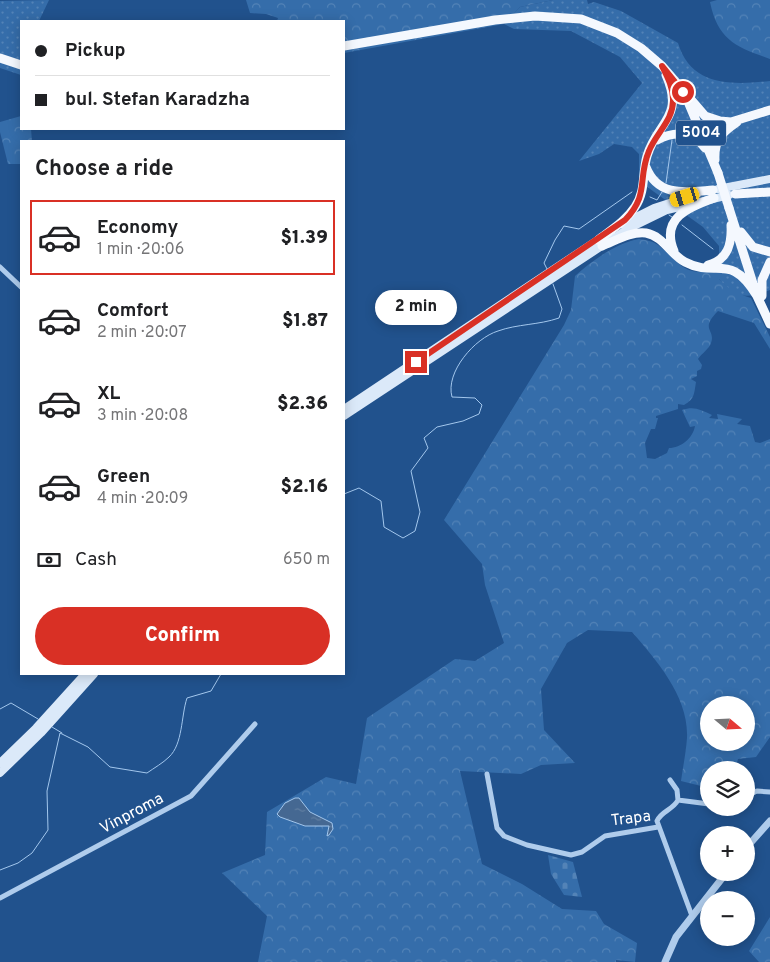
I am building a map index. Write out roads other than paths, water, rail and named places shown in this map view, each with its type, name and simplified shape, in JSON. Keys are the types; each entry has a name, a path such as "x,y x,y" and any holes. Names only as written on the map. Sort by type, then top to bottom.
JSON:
{"main road":[{"name":"5004","path":"345,46 495,20 535,16 561,16 581,19 617,33 641,48 662,66 683,92 717,171 757,296 770,324"},
{"path":"0,58 20,65"},
{"path":"345,415 600,243 625,220 636,206 643,188 647,155 666,123 673,104 671,88 662,66"},
{"path":"683,92 705,116 720,121 739,121"},
{"path":"717,171 715,148 717,139 723,132 739,121 770,110"},
{"path":"654,141 673,134 690,136 703,145 717,171"},
{"path":"646,165 654,180 668,190 682,193 713,194 770,192"},
{"path":"345,408 600,243 648,218 713,194 770,179"},
{"path":"735,194 770,187"},
{"path":"676,256 670,239 676,219 689,208 713,194"},
{"path":"730,211 750,245 756,249 770,252"},
{"path":"704,266 722,259 727,252 732,236 730,211"},
{"path":"600,243 644,233 657,238 676,256 689,264 734,270 744,279 757,296"},
{"path":"764,313 761,284 770,262"},
{"path":"0,763 36,728 84,675"},
{"path":"0,773 41,733 93,675"}],"street":[{"path":"0,267 20,286"},
{"name":"Vinproma","path":"0,898 191,796 255,724"},
{"name":"Trapa","path":"487,774 494,818 499,831 504,836 527,845 571,855 579,854 605,836 658,827 692,916"},
{"path":"658,827 657,821 660,814 672,808 678,800 677,790 670,780"},
{"path":"755,793 770,792"},
{"path":"678,800 700,803"},
{"path":"755,838 770,821"},
{"path":"665,962 676,937 720,881"}],"water":[{"path":"299,798 310,812 332,823 333,829 329,835 327,836 329,826 305,826 280,817 277,814 285,803"}],"waterway":[{"path":"666,183 672,140"},
{"path":"547,269 544,263 564,226 579,229 632,192"},
{"path":"650,197 657,200 662,192"},
{"path":"682,225 713,249"},
{"path":"345,494 359,488 381,501 384,527 403,538 415,531 420,512 411,471 428,448 424,438 437,427 463,421 479,414 482,405 475,398 452,397 451,387 457,367 471,348 489,335 505,329 559,318 562,309 553,284"},
{"path":"0,870 18,863 32,853 48,830 47,791 60,733 88,747 110,767 147,773 174,751 179,737 187,698 211,691 220,675"},
{"path":"0,709 11,703 38,719"},
{"path":"52,727 62,733"}]}
